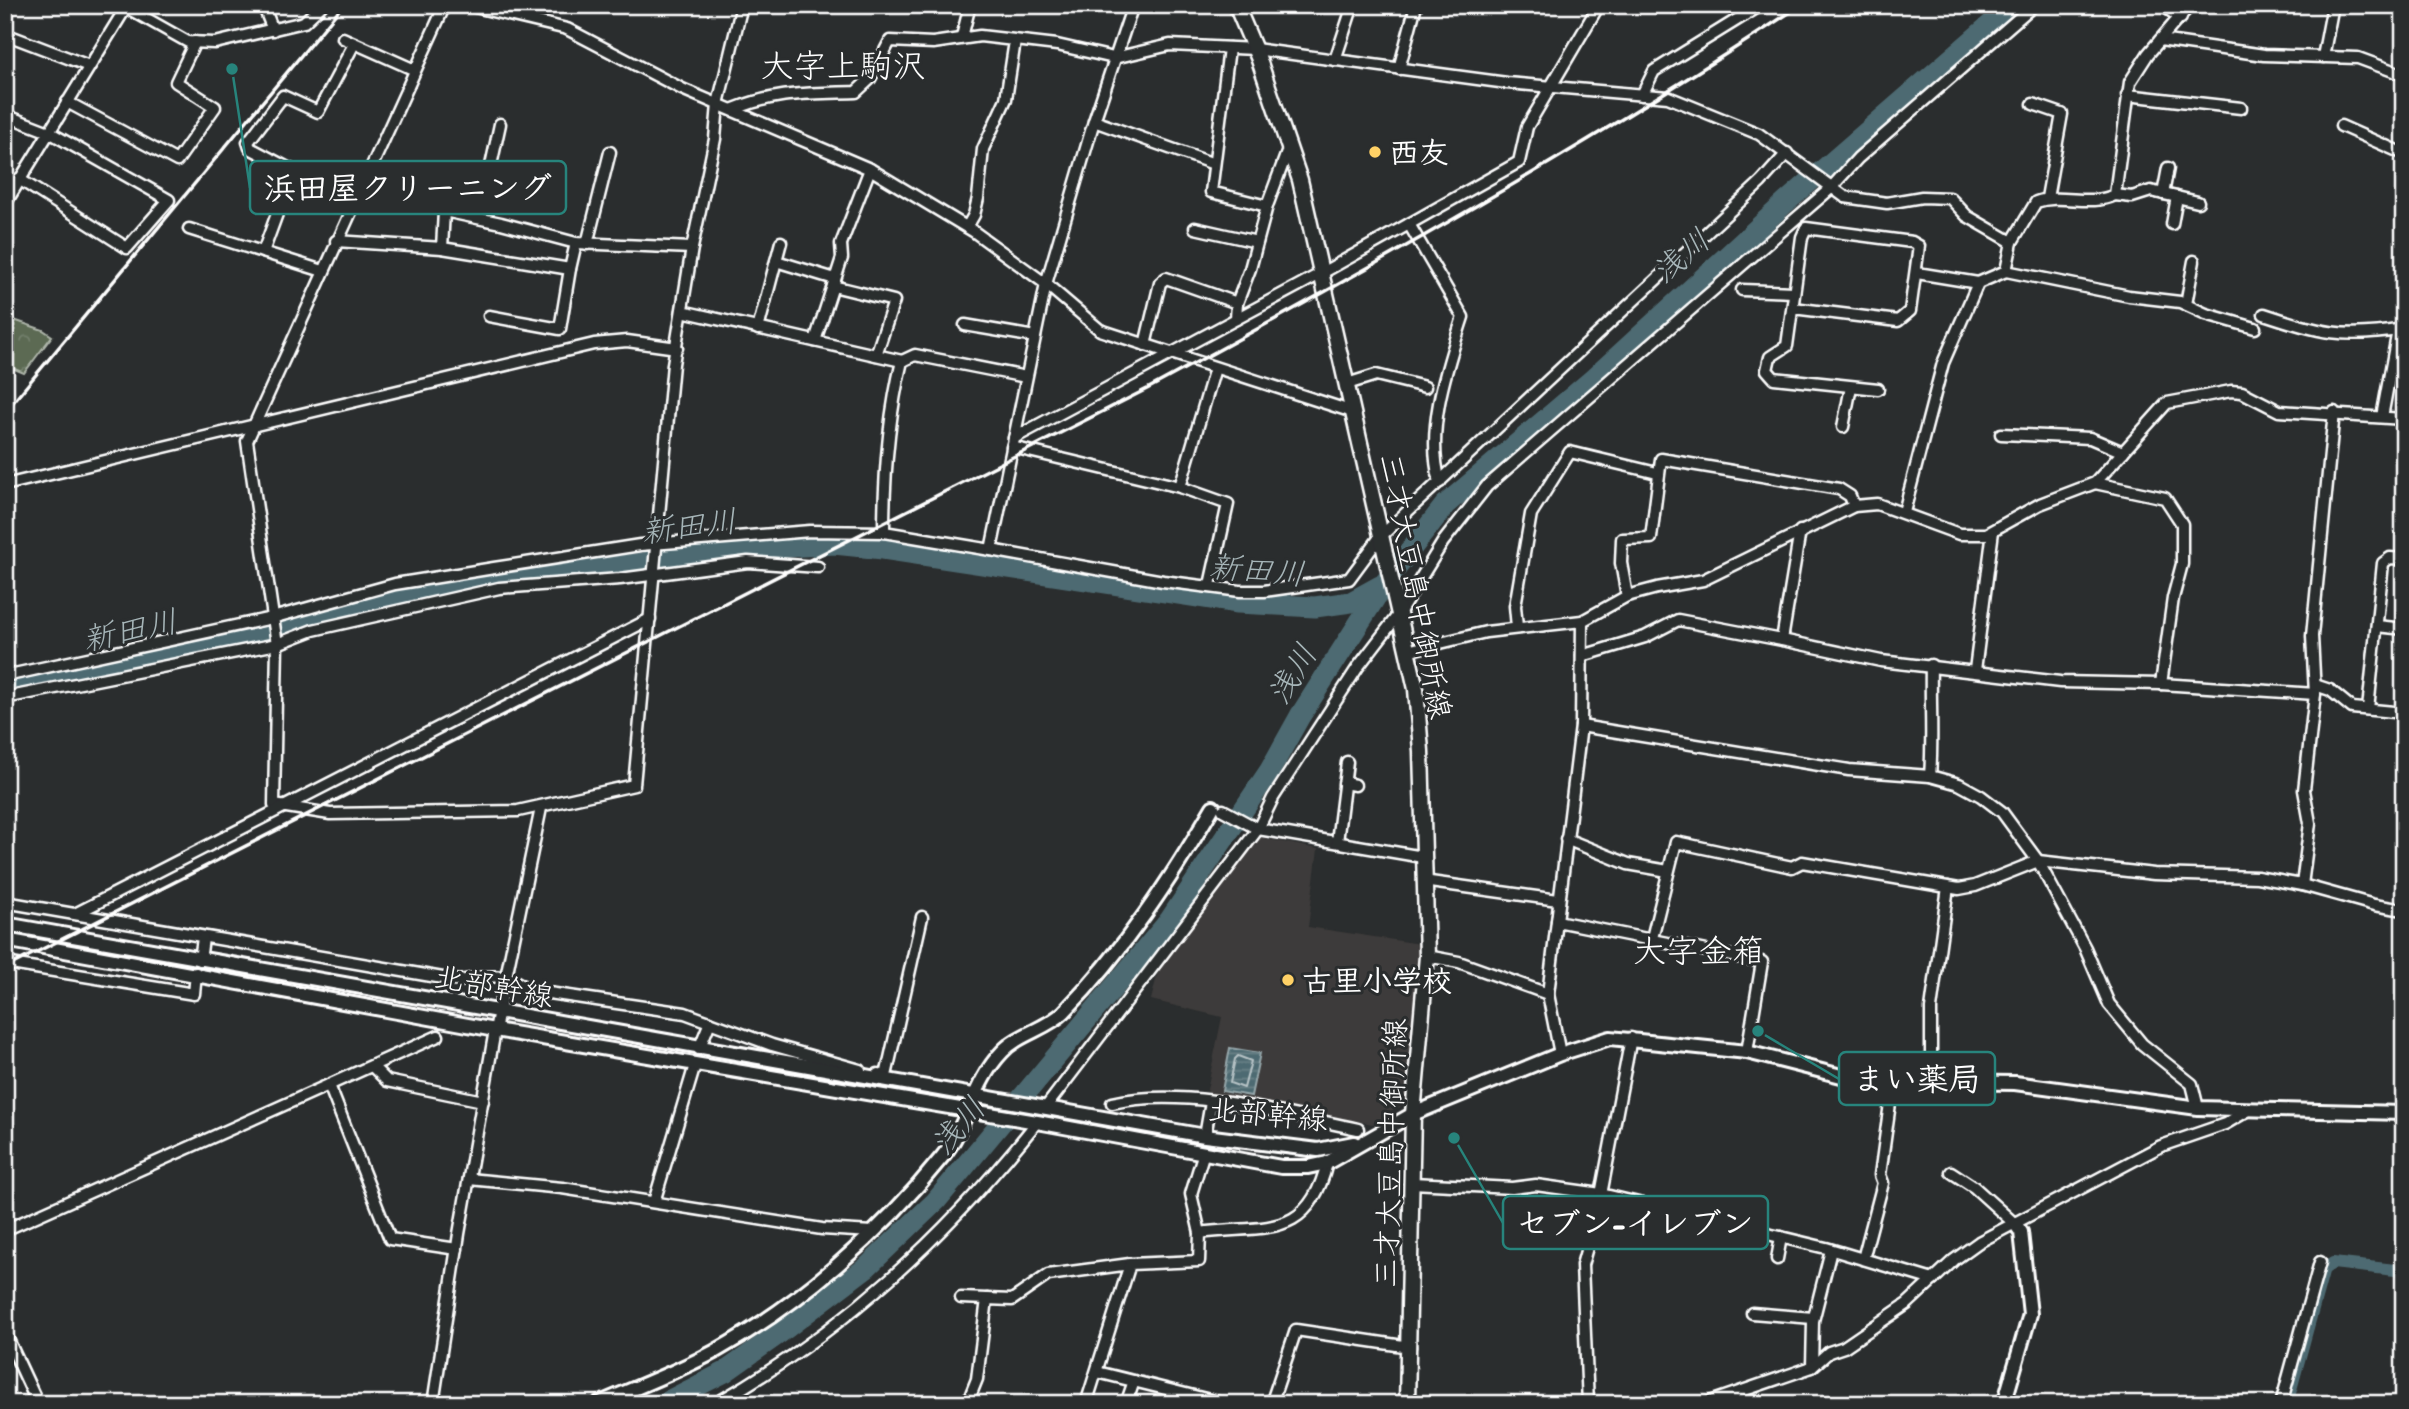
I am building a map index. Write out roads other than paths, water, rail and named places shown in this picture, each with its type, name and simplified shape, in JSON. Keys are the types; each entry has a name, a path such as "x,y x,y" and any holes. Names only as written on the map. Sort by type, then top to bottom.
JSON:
{"main road":[{"name":"三才大豆島中御所線","path":"1237,5 1290,146 1322,273 1383,555 1416,689 1421,751 1423,881 1428,907 1427,956 1413,1114 1407,1404"}],"street":[{"path":"263,5 273,30"},
{"path":"5,204 8,191 19,179 49,132 124,7 188,42 215,43 304,22 323,5"},
{"path":"445,5 247,441 276,641 274,805 330,814 541,808 634,785 677,348 692,248 715,139 718,104 742,5"},
{"path":"467,5 567,29 603,46 632,66 870,169 967,227 1046,284 1100,330 1353,412"},
{"path":"962,37 970,5"},
{"path":"991,550 1046,284 1094,121 1133,5"},
{"path":"1335,60 1353,5"},
{"path":"1399,69 1416,5"},
{"path":"1013,443 1519,162 1527,127 1599,5"},
{"path":"1642,95 1654,71 1760,5"},
{"path":"1043,1107 1255,826 1396,610 1443,542 1487,486 2034,5"},
{"path":"2162,5 2181,18"},
{"path":"2116,195 2130,82 2160,40 2190,5"},
{"path":"2323,57 2333,5"},
{"path":"5,34 89,66"},
{"path":"733,109 760,99 792,92 856,92 870,79 890,41 933,43 981,36 1058,45 1114,58 1170,46 1255,49 1399,69 1642,95 1679,102 1759,134 1789,154 1828,188 1845,197 1887,203 1922,197 1950,198 1967,216 2012,242"},
{"path":"343,38 415,71"},
{"path":"2160,40 2263,55 2358,58 2404,75"},
{"path":"967,227 974,215 978,198 983,149 1006,99 1015,41"},
{"path":"67,102 177,161 215,107 176,82 195,42"},
{"path":"354,44 318,112 283,96 248,142 250,148 292,173 354,203"},
{"path":"1229,48 1211,192 1267,206"},
{"path":"2127,95 2241,108"},
{"path":"2033,104 2062,114 2047,198"},
{"path":"5,115 49,132 169,200 127,248 19,179"},
{"path":"1094,121 1214,164"},
{"path":"367,175 487,184 500,124"},
{"path":"2341,126 2404,154"},
{"path":"1236,319 1237,303 1267,206 1290,146"},
{"path":"488,316 560,329 570,269 581,244 610,152"},
{"path":"5,676 273,621 395,584 656,548 810,531 884,532 1163,581 1264,591 1349,579 1380,537 1789,154"},
{"path":"2163,194 2168,168"},
{"path":"815,341 842,258 841,244 870,169"},
{"path":"263,252 292,173"},
{"path":"2006,271 2012,242 2036,202 2047,198 2102,201 2116,195 2132,197 2151,191 2198,202"},
{"path":"2172,224 2177,197"},
{"path":"442,248 444,211 581,244 692,248"},
{"path":"1409,224 1463,317 1447,368 1436,438 1435,465 1440,482"},
{"path":"1195,228 1257,242"},
{"path":"1793,308 1898,321 1910,311 1919,246 1912,242 1806,228 1793,292 1787,346 1770,357 1768,370 1774,378 1878,389"},
{"path":"189,229 323,271"},
{"path":"336,241 442,248 570,269"},
{"path":"758,328 781,242"},
{"path":"776,261 834,283 894,301 876,355"},
{"path":"2186,304 2194,261"},
{"path":"1917,273 1978,283 2006,271 2186,304 2206,314 2255,328"},
{"path":"1145,345 1160,283 1166,278 1237,303"},
{"path":"1904,512 1943,363 1978,283"},
{"path":"1742,290 1793,292"},
{"path":"682,312 902,361 915,355 1026,377"},
{"path":"2264,314 2321,333 2346,336 2401,330 2382,417"},
{"path":"965,325 1035,337"},
{"path":"5,485 594,344 627,341 677,348"},
{"path":"884,532 884,478 892,400 902,361"},
{"path":"1180,487 1215,368"},
{"path":"1347,384 1376,375 1425,387"},
{"path":"1843,426 1851,387"},
{"path":"1407,651 1517,627 1582,621 1627,596 1703,580 1854,506 1877,505 1904,512 1959,534 1993,531 2040,504 2095,483 2167,403 2242,391 2280,411 2334,412 2404,419"},
{"path":"2302,885 2310,823 2304,790 2315,690 2312,636 2334,412"},
{"path":"2001,433 2090,438 2123,452"},
{"path":"1013,443 1180,487 1228,504 1210,585"},
{"path":"1517,627 1516,606 1531,514 1570,452 1657,472"},
{"path":"1627,596 1621,563 1622,538 1651,538 1657,472 1661,459 1839,489 1850,496 1854,506"},
{"path":"2095,483 2165,498 2182,524 2182,564 2173,598 2161,684"},
{"path":"1782,640 1800,531"},
{"path":"1975,670 1993,531"},
{"path":"2368,709 2383,563 2390,558 2404,559"},
{"path":"5,698 276,641 475,593 620,579 654,571 748,562 818,567"},
{"path":"76,913 282,805 650,619"},
{"path":"1582,656 1645,637 1678,620 1881,661 2060,682 2330,690 2352,708 2404,713"},
{"path":"1560,1054 1548,994 1581,726 1582,621"},
{"path":"2377,626 2404,629"},
{"path":"1930,776 1933,741 1930,707 1931,665"},
{"path":"1581,726 1849,770 1930,776 1959,784 1981,796 2002,812 2038,861 2085,948 2109,1004 2142,1044 2192,1084 2199,1108"},
{"path":"1337,842 1347,762"},
{"path":"1344,783 1356,785"},
{"path":"436,1403 457,1249 482,1101 541,808"},
{"path":"598,1404 714,1352 766,1319 899,1207 957,1138 974,1097 1003,1050 1062,1014 1125,939 1218,809 1255,826 1423,857"},
{"path":"1566,839 1628,864 1668,871"},
{"path":"1652,938 1676,842 1792,867 1802,862 1948,887 1976,886 2038,861 2154,874 2257,877 2404,910"},
{"path":"1423,881 1558,900"},
{"path":"1931,1083 1931,1009 1948,887"},
{"path":"5,902 460,981 491,975 505,977 518,981 528,990 685,1013 772,1045 886,1076 922,917"},
{"path":"1557,921 1762,962 1747,1052"},
{"name":"北部幹線","path":"5,924 499,1014 1205,1136 1318,1150 1350,1144 1377,1134"},
{"path":"200,960 203,937"},
{"name":"北部幹線","path":"5,940 495,1030 1037,1122 1281,1167 1308,1167 1327,1163 1377,1134"},
{"path":"1427,956 1460,962 1548,994"},
{"path":"5,963 194,994 196,973"},
{"path":"699,1049 710,1022"},
{"path":"5,1230 438,1036"},
{"path":"1377,1134 1413,1114 1560,1054 1610,1038 1631,1038 1747,1052 1861,1081 2015,1083 2199,1108 2404,1112"},
{"path":"1588,1404 1581,1279 1601,1194 1631,1038"},
{"path":"654,1202 695,1065"},
{"path":"372,1066 387,1081 482,1101"},
{"path":"1863,1259 1883,1183 1880,1175 1894,1082"},
{"path":"329,1085 390,1239 457,1249"},
{"path":"1112,1103 1132,1098 1211,1102 1358,1129"},
{"path":"1205,1136 1211,1102"},
{"path":"1704,1404 1812,1367 1829,1353 1844,1347 1907,1304 1979,1242 2016,1225 2161,1146 2225,1124 2252,1108"},
{"path":"715,1404 804,1350 884,1287 948,1226 1037,1122"},
{"path":"961,1298 1012,1300 1048,1275 1130,1264 1199,1261 1200,1233 1191,1194 1204,1152"},
{"path":"1200,1233 1269,1229 1292,1222 1321,1185 1327,1163"},
{"path":"1951,1172 1974,1187 2021,1232 2030,1314 2004,1404"},
{"path":"469,1179 654,1202 822,1230 872,1232"},
{"path":"1412,1182 1512,1188 1536,1185 1601,1194 1782,1237 1933,1280"},
{"path":"1777,1259 1782,1237"},
{"path":"1812,1367 1813,1318 1831,1250"},
{"path":"2281,1404 2320,1262"},
{"path":"1086,1404 1130,1264"},
{"path":"967,1404 977,1379 988,1299"},
{"path":"1752,1313 1813,1318"},
{"path":"1271,1404 1296,1330 1409,1347"},
{"path":"5,1333 9,1353 34,1402"},
{"path":"1097,1372 1209,1402 1226,1404"},
{"path":"1126,1404 1134,1381"},
{"path":"1474,1404 1540,1404"}],"water":[{"path":"1230,1048 1260,1053 1251,1096 1222,1091"}],"waterway":[{"name":"浅川","path":"662,1404 725,1372 780,1333 867,1267 936,1201 1169,921 1270,770 1300,716 1384,584 1445,505 1593,379 1785,203 2013,5"},
{"name":"新田川","path":"5,688 287,629 381,602 449,589 740,550 834,544 883,549 1238,603 1315,607 1351,602 1380,586"},
{"path":"2287,1404 2324,1269 2333,1263 2404,1271"}],"railway":[{"path":"5,412 343,5"},
{"path":"5,968 1147,389 1314,298 1560,156 1801,5"}],"place":[{"name":"浜田屋クリーニング","path":"232,69"},
{"name":"西友","path":"1375,152"},
{"name":"古里小学校","path":"1288,980"},
{"name":"まい薬局","path":"1758,1031"},
{"name":"セブン-イレブン","path":"1454,1138"}],"district":[{"name":"大字上駒沢","path":"843,65"},
{"name":"大字金箱","path":"1699,950"}]}
